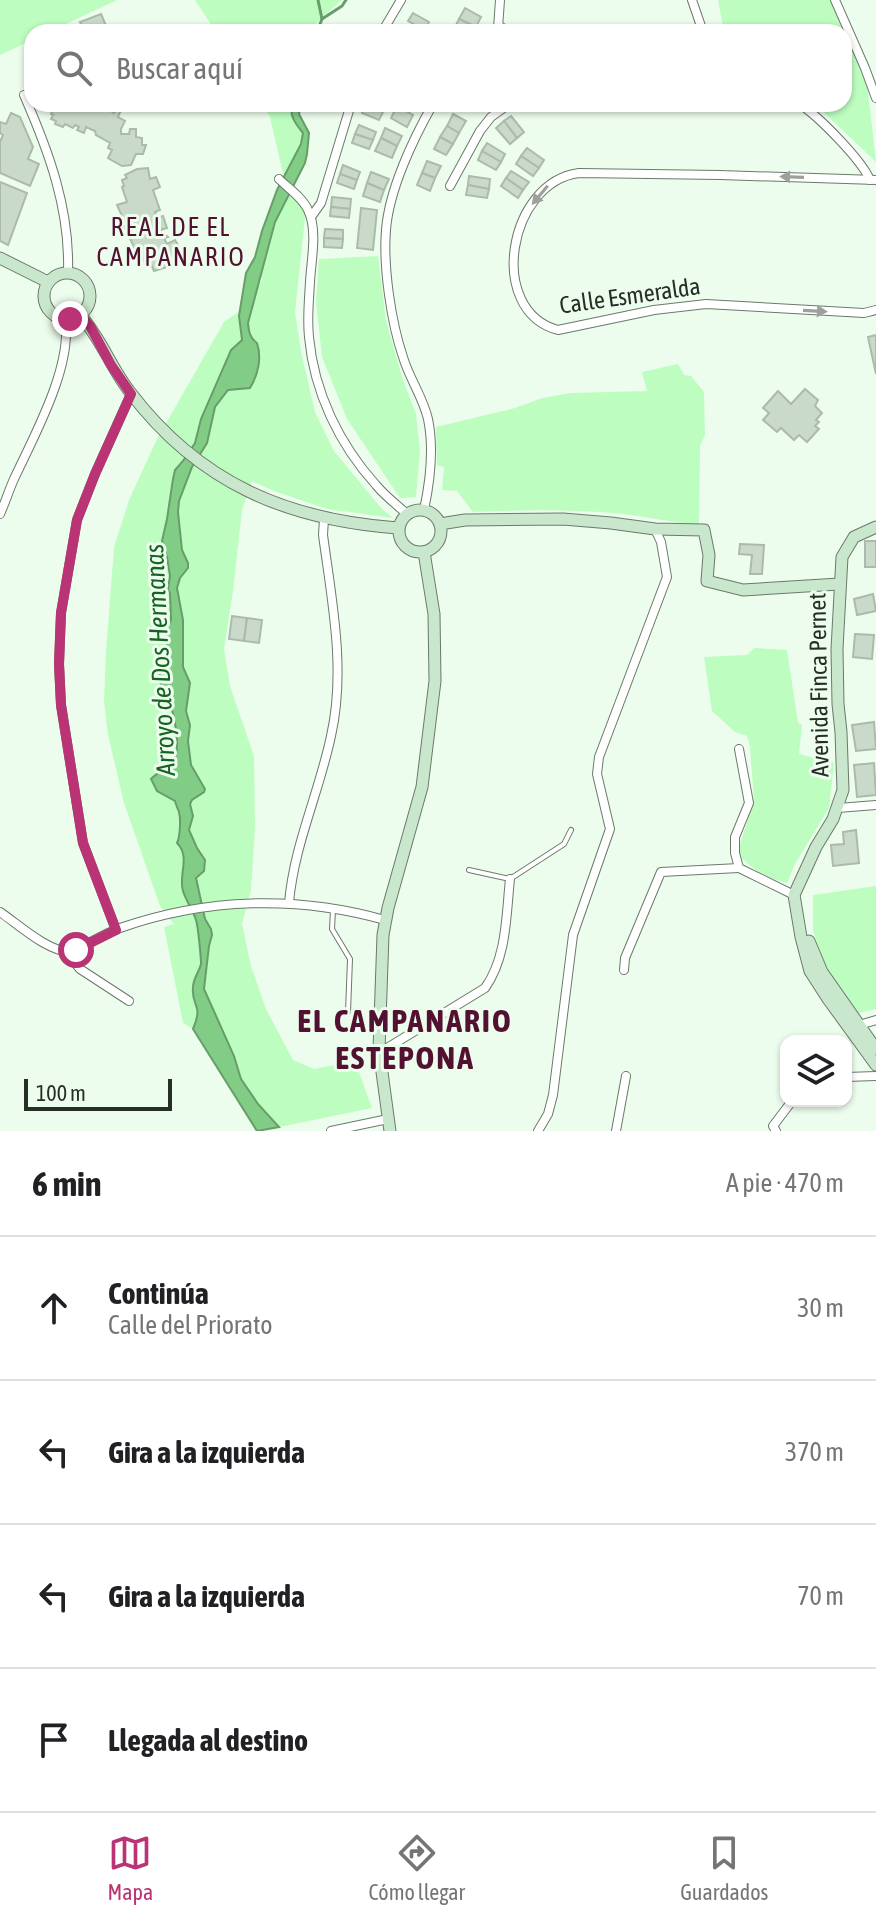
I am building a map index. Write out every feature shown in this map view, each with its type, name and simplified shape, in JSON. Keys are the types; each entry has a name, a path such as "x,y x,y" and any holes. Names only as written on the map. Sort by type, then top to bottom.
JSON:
{"street":[{"path":"387,24 401,0"},
{"path":"495,24 500,0"},
{"path":"692,0 700,24"},
{"path":"835,0 846,24"},
{"path":"852,39 876,98"},
{"path":"31,112 54,169 64,218 68,272"},
{"path":"311,217 321,203 349,112"},
{"path":"424,510 428,491 428,419 403,357 393,315 386,263 386,228 395,187 429,112"},
{"path":"450,186 480,131 498,112"},
{"path":"809,112 839,140 873,180"},
{"name":"Calle Esmeralda","path":"873,180 720,175 567,175 542,189 528,210 512,254 516,286 523,302 538,321 558,330 654,310 706,304 864,313 876,310"},
{"path":"279,179 307,206 311,217 313,246 309,337 316,375 330,417 346,447 378,488 407,514"},
{"path":"0,258 48,282"},
{"path":"68,272 84,279 91,295 88,306 80,315 65,319 51,312 45,303 44,292 48,282 68,272"},
{"path":"80,315 90,326 131,394 174,442 204,465 244,490 307,515 398,528"},
{"path":"0,514 48,407 67,333 65,319"},
{"path":"116,930 83,843 61,705 59,664 61,613 77,520 131,394"},
{"path":"424,510 432,514 441,531 437,544 432,548 424,552 413,551 400,538 398,528 407,514 424,510"},
{"path":"289,903 297,849 332,734 338,684 337,635 323,535 324,519"},
{"path":"440,524 465,520 563,519 655,529 704,530 709,555 707,581 743,590 839,584"},
{"name":"Avenida Finca Pernet","path":"794,895 838,808 843,790 837,649 842,557 854,537 876,527"},
{"path":"538,1131 548,1114 553,1095 573,935 610,829 597,774 599,757 667,577 661,542 655,529"},
{"path":"331,1131 389,1125 379,1053 385,920 422,787 435,681 434,614 424,552"},
{"path":"739,749 749,803 735,837 739,868"},
{"path":"838,808 876,805"},
{"path":"624,970 625,958 661,872 739,868 794,895 822,972 876,1049"},
{"path":"379,1053 485,988 499,964 510,879"},
{"path":"794,895 810,971 876,1065"},
{"path":"0,912 54,949 66,952 116,930 215,905 289,903 385,920"},
{"path":"66,952 80,969 129,1001"},
{"path":"859,1025 876,1020"},
{"path":"616,1131 626,1076"},
{"path":"852,1077 876,1076"},
{"path":"776,1131 773,1126 787,1107"}],"lane":[{"path":"469,870 510,879 564,844 571,830"},
{"path":"333,910 332,929 350,959 348,1012"}],"shaded area":[{"path":"0,0 117,0 66,24 24,24 24,44 0,55"},
{"path":"195,0 342,0 316,24 211,24"},
{"path":"718,0 831,0 840,24 722,24"},
{"path":"852,51 867,83 876,162 823,112 852,112"},
{"path":"267,112 291,112 303,133 301,144 284,178"},
{"path":"292,112 299,112 309,133 307,154 275,222 248,323 250,334 257,343 257,372 250,388 228,390 215,407 207,443 192,467 178,512 182,550 188,563 177,588 183,620 183,667 190,683 186,711 190,725 188,741 191,765 205,789 190,804 193,816 189,830 205,860 204,871 196,878 205,919 212,935 204,989 241,1079 279,1127 257,1131 193,1029 197,1010 193,984 201,960 196,920 182,885 184,860 177,843 180,815 175,801 157,791 151,779 170,764 177,750 170,703 156,679 161,673 167,644 165,633 171,620 170,576 162,541 173,479 175,470 195,443 201,419 231,350 242,340 239,316 246,273 255,257 277,190 301,144 303,133"},
{"path":"288,194 306,209 295,312 315,412 334,451 393,518 327,509 252,481 242,510 224,649 230,686 254,756 255,827 251,890 242,924 251,966 266,1009 293,1060 314,1069 355,1061 372,1108 260,1131 193,1029 183,1023 164,927 174,924 160,906 124,803 108,735 104,702 114,547 129,500 157,439 224,322 241,310 263,279 275,222"},
{"path":"378,256 386,320 416,414 420,451 416,497 400,498 347,419 322,357 316,302 319,259"},
{"path":"678,364 684,375 691,376 704,392 705,435 700,446 699,524 594,512 473,512 457,491 442,490 444,467 437,465 436,427 571,393 647,391 642,372"},
{"path":"754,648 787,650 798,723 802,725 799,754 834,763 829,808 787,883 759,872 737,853 754,801 750,746 747,736 735,732 712,711 704,657 747,655"},
{"path":"876,886 876,1009 858,1013 830,977 813,931 813,895"}],"building":[{"path":"465,8 481,17 478,24 459,19"},
{"path":"413,13 429,22 413,24 408,21"},
{"path":"101,14 105,24 81,24"},
{"path":"120,112 118,117 125,121 121,134 129,134 130,129 136,129 136,137 142,138 142,145 146,145 143,154 136,154 131,165 122,166 108,158 112,150 108,148 110,143 96,135 95,131 86,127 84,133 77,130 79,127 75,125 73,128 55,124 51,114"},
{"path":"362,112 383,112 379,120"},
{"path":"394,112 413,115 407,127 391,118"},
{"path":"11,113 20,117 33,147 28,159 39,164 30,186 0,173 0,142 3,135 0,133 0,122 6,124"},
{"path":"453,114 466,121 459,133 447,126"},
{"path":"511,116 524,132 517,138 504,121"},
{"path":"504,121 517,138 510,144 496,128"},
{"path":"359,125 376,132 373,140 355,134"},
{"path":"447,126 459,133 453,144 440,137"},
{"path":"385,128 402,136 397,146 381,138"},
{"path":"355,134 373,140 369,149 352,143"},
{"path":"440,137 453,144 446,155 434,149"},
{"path":"381,138 397,146 392,158 375,151"},
{"path":"487,143 505,154 501,162 482,151"},
{"path":"527,148 544,160 539,168 521,156"},
{"path":"482,151 501,162 496,170 478,160"},
{"path":"521,156 539,168 533,176 516,164"},
{"path":"427,161 441,166 435,178 422,173"},
{"path":"343,165 360,172 357,180 340,174"},
{"path":"148,168 150,179 156,177 160,187 153,190 160,210 155,212 157,218 163,216 167,228 160,230 168,237 164,238 167,244 175,240 178,245 174,247 177,254 173,256 176,264 154,271 149,260 145,263 138,248 135,249 117,205 127,202 122,187 122,180 127,178 125,175"},
{"path":"511,171 529,182 523,190 506,178"},
{"path":"371,172 389,179 384,190 367,183"},
{"path":"422,173 435,178 430,191 417,185"},
{"path":"340,174 357,180 354,189 337,183"},
{"path":"469,176 490,179 489,189 468,185"},
{"path":"506,178 523,190 518,198 501,186"},
{"path":"0,182 27,193 8,245 0,241"},
{"path":"367,183 384,190 380,202 363,196"},
{"path":"468,185 489,189 487,198 466,195"},
{"path":"332,197 351,199 350,209 331,207"},
{"path":"331,207 350,209 349,218 330,216"},
{"path":"361,208 377,210 373,250 357,248"},
{"path":"325,229 343,230 343,239 324,238"},
{"path":"324,238 343,239 342,248 324,247"},
{"path":"876,335 876,374 868,337"},
{"path":"805,389 818,400 815,406 822,413 816,420 819,422 815,426 819,429 807,442 799,435 794,440 781,428 777,432 763,420 769,413 763,408 778,391 791,404"},
{"path":"865,541 876,541 876,567 865,567"},
{"path":"740,544 764,545 762,574 750,574 752,555 739,554"},
{"path":"873,594 876,611 857,615 854,599"},
{"path":"232,616 247,618 244,641 229,639"},
{"path":"247,618 262,620 259,643 244,641"},
{"path":"855,634 874,635 872,659 853,657"},
{"path":"874,722 876,749 856,751 852,725"},
{"path":"874,763 876,795 857,797 854,765"},
{"path":"856,830 859,863 833,866 831,845 844,844 843,832"}],"waterway":[{"name":"Arroyo de Dos Hermanas","path":"318,0 322,19 320,24"},
{"path":"322,19 346,0"}],"district":[{"name":"REAL DE EL CAMPANARIO","path":"171,242"},
{"name":"EL CAMPANARIO ESTEPONA","path":"405,1040"}],"route":[{"path":"70,319 80,315 90,326 131,394 77,520 61,613 61,705 83,843 116,930 76,950"}]}
